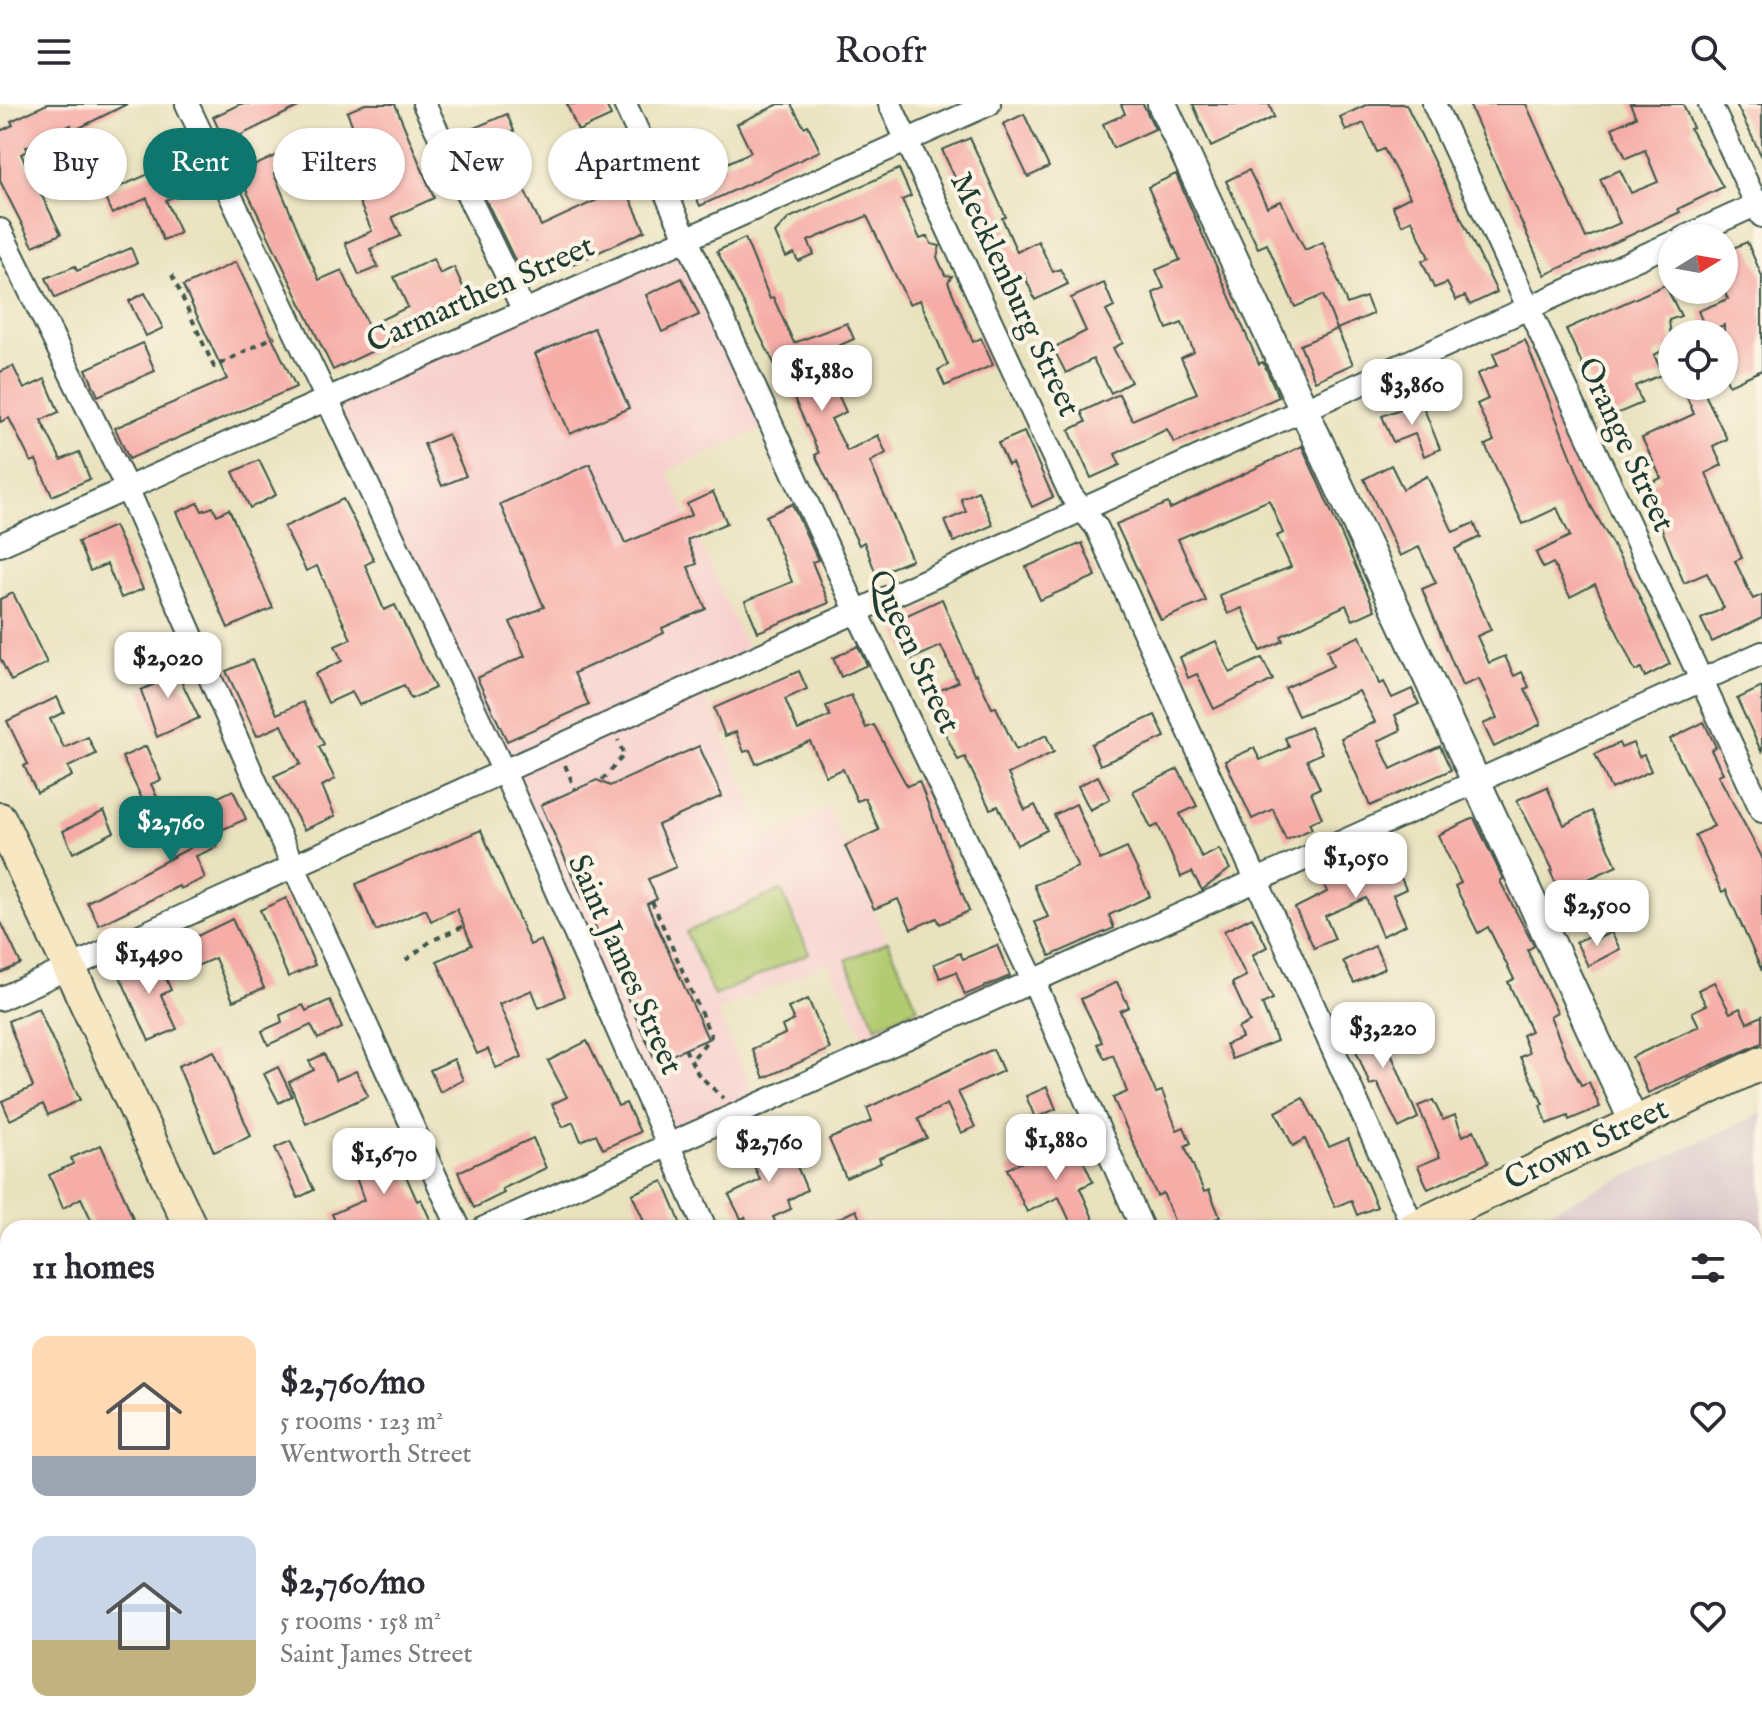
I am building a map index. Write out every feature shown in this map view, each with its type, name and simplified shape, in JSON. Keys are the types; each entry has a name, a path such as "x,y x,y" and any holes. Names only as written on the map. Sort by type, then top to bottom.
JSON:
{"main road":[{"path":"0,819 187,1220"},
{"name":"Crown Street","path":"1431,1220 1762,1063"}],"street":[{"name":"Saint James Street","path":"187,104 504,772 701,1220"},
{"path":"424,104 524,311"},
{"name":"Queen Street","path":"625,104 857,612 1034,982 1138,1220"},
{"name":"Mecklenburg Street","path":"890,104 1071,495 1097,528 1257,881"},
{"name":"Carmarthen Street","path":"0,545 989,104"},
{"path":"1162,104 1634,1122"},
{"name":"Orange Street","path":"1434,104 1762,811"},
{"path":"1710,104 1760,208 1719,224"},
{"path":"0,230 127,488 294,867 455,1220"},
{"path":"0,999 1658,249"},
{"path":"502,1220 1762,653"},
{"path":"1257,881 1410,1220"}],"path":[{"path":"172,275 187,302 214,367 293,327"},
{"path":"205,347 211,344"},
{"path":"602,780 624,755 611,723"},
{"path":"558,747 575,789"},
{"path":"652,901 711,1036 691,1061"},
{"path":"406,960 431,941 464,926"},
{"path":"685,1049 698,1074 739,1113"}],"shaded area":[{"path":"687,239 772,425 667,471 752,659 699,684 767,836 828,808 927,1029 872,1054 829,962 717,1011 759,1105 667,1146 327,399"},
{"path":"1762,1113 1762,1220 1531,1220"}],"green space":[{"path":"781,890 809,953 714,996 686,932"},
{"path":"888,941 918,1008 876,1027 846,960"}],"building":[{"path":"47,104 127,104 79,128 72,128 71,125 65,128 24,128 24,153 21,154 24,160 24,200 44,200 61,234 33,246 0,181 0,131 13,125 11,121"},
{"path":"240,104 304,104 255,128 218,128 213,117"},
{"path":"365,104 395,104 405,128 354,128 347,112"},
{"path":"567,104 606,104 611,116 585,128 577,128"},
{"path":"779,104 791,104 804,127 808,125 820,151 728,193 728,163 751,152 737,124"},
{"path":"1121,104 1143,104 1155,129 1113,148 1103,124 1125,114"},
{"path":"1193,104 1269,104 1274,117 1211,147"},
{"path":"1368,104 1406,104 1497,292 1470,305 1465,296 1456,300 1447,283 1434,288 1422,261 1429,258 1412,220 1402,225 1392,206 1410,197 1384,149 1377,152 1364,123 1346,131 1340,117"},
{"path":"1469,104 1526,104 1586,238 1620,223 1600,179 1620,170 1631,193 1658,182 1645,150 1626,158 1612,128 1636,117 1630,104 1683,104 1693,128 1690,129 1723,187 1678,209 1680,212 1545,275"},
{"path":"1736,104 1762,104 1762,157"},
{"path":"507,114 513,128 474,128"},
{"path":"1024,114 1049,167 1028,177 1003,124"},
{"path":"405,128 421,167 421,200 430,200 392,217 401,236 370,249 378,267 359,275 345,243 372,231 358,200 405,200"},
{"path":"970,138 1006,217 1002,218 1017,252 1038,241 1053,272 1060,269 1068,284 1035,300 1024,274 1005,284 942,150"},
{"path":"273,157 273,200 285,200 319,280 342,270 368,326 408,307 394,277 433,259 440,274 454,267 471,304 333,370 251,200 257,200 257,164"},
{"path":"899,169 911,196 902,200 920,239 928,236 931,244 940,246 937,257 945,275 952,276 948,282 973,342 981,338 993,365 945,386 938,370 948,365 920,300 909,304 867,216 808,241 814,254 798,261 794,253 786,257 775,233 789,218"},
{"path":"1249,170 1267,207 1281,201 1305,250 1323,242 1347,304 1366,297 1373,314 1337,329 1323,295 1295,307 1267,244 1258,248 1226,181"},
{"path":"1176,174 1259,364 1263,362 1279,397 1174,443 1167,429 1115,454 1120,465 1091,478 1069,430 1086,422 1081,412 1119,394 1132,420 1197,393 1181,358 1194,352 1182,323 1167,329 1153,293 1164,288 1156,270 1180,260 1148,187"},
{"path":"143,176 143,200 112,214 106,200 127,200 127,183"},
{"path":"148,200 166,200 180,233 163,240"},
{"path":"486,200 529,200 541,226 597,200 631,200 645,231 527,285"},
{"path":"697,200 713,200 700,206"},
{"path":"745,238 770,299 773,297 794,343 847,323 854,339 820,354 846,412 831,419 847,451 878,435 886,453 870,462 912,560 876,574 864,542 859,545 815,455 819,453 783,374 780,375 717,251"},
{"path":"1747,242 1762,276 1762,370 1738,381 1738,320 1702,320 1698,311 1716,304 1738,304 1738,246"},
{"path":"131,248 137,263 55,298 46,278 75,266 77,271"},
{"path":"236,262 296,387 129,459 115,428 227,379 183,286"},
{"path":"682,278 699,315 662,332 646,295"},
{"path":"1104,283 1114,307 1106,311 1123,343 1113,348 1131,382 1111,393 1093,359 1066,373 1053,348 1086,331 1071,298"},
{"path":"1658,288 1658,304 1675,304 1681,316 1658,320 1658,353 1654,355 1658,376 1635,386 1642,403 1607,418 1566,329"},
{"path":"145,293 163,328 146,336 129,301"},
{"path":"594,328 629,408 570,434 535,354"},
{"path":"1337,329 1353,364 1315,381 1300,345"},
{"path":"1525,340 1591,506 1630,576 1670,664 1645,677 1641,668 1635,671 1595,584 1570,597 1553,563 1543,568 1536,553 1570,536 1557,508 1523,524 1485,445 1494,441 1477,404 1488,399 1477,374 1498,365 1493,354"},
{"path":"143,343 155,371 98,396 86,369"},
{"path":"13,366 24,389 45,379 59,412 41,420 61,460 79,452 90,479 52,496 36,460 31,462 9,418 0,422 0,372"},
{"path":"1688,400 1708,400 1727,439 1713,446 1722,465 1706,473 1742,558 1735,561 1753,599 1762,595 1762,618 1712,642 1701,619 1724,608 1707,573 1684,583 1644,486 1661,478 1642,438 1694,414"},
{"path":"1421,401 1440,449 1424,456 1415,434 1393,442 1382,416"},
{"path":"1024,432 1053,497 1032,507 1012,463 1008,465 998,443"},
{"path":"448,434 466,476 442,486 424,444"},
{"path":"1302,446 1375,610 1353,620 1346,605 1281,636 1283,641 1261,651 1242,608 1228,614 1219,595 1291,567 1277,536 1283,533 1269,500 1178,539 1206,601 1161,620 1116,524 1168,503 1170,509"},
{"path":"259,460 276,495 250,508 233,472"},
{"path":"590,464 625,543 692,515 687,504 713,492 727,523 687,540 697,564 688,567 706,609 662,628 664,633 574,673 589,705 507,741 477,678 525,656 510,622 544,607 500,504"},
{"path":"1391,465 1403,489 1427,476 1453,532 1474,523 1480,537 1455,549 1491,630 1477,636 1489,663 1505,656 1514,676 1522,672 1529,687 1525,689 1541,724 1494,747 1483,724 1497,718 1479,679 1462,686 1422,589 1436,583 1419,547 1400,556 1364,479"},
{"path":"978,491 993,525 954,542 945,521 966,512 961,499"},
{"path":"343,499 374,560 365,565 384,610 395,605 435,688 411,699 404,685 359,705 352,692 328,703 315,674 342,661 335,646 351,639 317,566 306,571 284,527"},
{"path":"198,503 202,511 213,507 217,515 229,509 273,608 228,628 177,512"},
{"path":"792,504 818,560 812,562 829,603 758,632 745,601 792,582 766,516"},
{"path":"114,526 143,589 121,598 107,564 90,571 78,542"},
{"path":"1082,543 1096,576 1040,600 1026,567"},
{"path":"13,593 47,663 11,681 0,658 0,599"},
{"path":"942,599 974,675 992,708 996,707 1016,750 1046,735 1054,752 1008,774 1025,810 1035,805 1047,830 1017,845 998,806 990,809 965,757 958,760 927,696 958,682 941,646 910,660 892,622"},
{"path":"1360,636 1379,684 1384,682 1392,698 1412,689 1419,704 1395,715 1401,730 1378,741 1391,769 1440,746 1451,770 1370,806 1341,738 1375,722 1359,691 1298,716 1285,688 1333,666 1327,650"},
{"path":"1216,641 1230,673 1262,658 1273,680 1214,709 1197,674 1188,678 1180,657"},
{"path":"858,646 867,665 841,677 833,658"},
{"path":"170,658 199,718 157,737 141,690 155,684 148,668"},
{"path":"252,660 277,714 303,702 324,744 319,747 335,779 322,786 335,816 304,830 274,776 301,764 282,725 257,736 226,671"},
{"path":"799,671 807,689 785,699 798,730 830,716 826,706 851,695 866,728 874,725 907,786 919,781 969,911 940,924 937,918 911,929 898,899 874,909 845,846 879,830 865,798 857,801 843,769 826,776 810,741 756,764 750,750 744,752 736,732 725,736 714,708"},
{"path":"1762,687 1762,753 1737,699"},
{"path":"57,697 64,712 50,719 64,748 88,737 96,754 68,767 72,776 37,793 24,766 28,764 7,721"},
{"path":"1155,715 1165,737 1100,765 1091,744"},
{"path":"1704,722 1716,747 1711,750 1723,773 1718,775 1762,857 1762,971 1726,890 1722,892 1695,835 1714,826 1670,739"},
{"path":"1310,727 1322,753 1307,760 1320,788 1311,792 1322,818 1309,823 1312,829 1286,840 1273,809 1252,819 1225,761 1254,748 1260,760 1289,747 1285,738"},
{"path":"1619,743 1621,748 1633,743 1639,757 1644,755 1651,771 1611,789 1595,754"},
{"path":"146,746 161,780 151,784 173,832 160,838 151,819 132,828 124,812 144,803 122,757"},
{"path":"699,746 722,796 658,825 676,867 648,879 657,899 647,904 708,1039 656,1062 541,805 597,780 610,786"},
{"path":"1178,769 1197,806 1180,814 1202,858 1219,849 1230,869 1202,890 1192,872 1181,877 1158,825 1151,828 1133,791"},
{"path":"1098,776 1110,799 1090,810 1078,786"},
{"path":"1547,787 1564,825 1592,811 1617,866 1560,892 1550,871 1553,870 1517,800"},
{"path":"233,790 246,819 212,834 217,847 196,856 205,878 180,889 179,886 99,925 87,902 190,848 181,828 213,814 208,802"},
{"path":"1076,804 1100,860 1127,848 1150,896 1109,915 1114,928 1050,956 1035,922 1048,917 1034,885 1078,867 1054,815"},
{"path":"104,811 114,832 73,853 63,831"},
{"path":"1474,818 1503,879 1500,881 1534,946 1527,950 1557,1012 1550,1016 1566,1055 1581,1085 1589,1082 1600,1107 1569,1120 1568,1116 1547,1124 1540,1105 1543,1104 1520,1057 1529,1053 1522,1035 1531,1031 1508,982 1514,979 1488,927 1478,933 1455,886 1461,883 1438,835"},
{"path":"481,830 530,945 541,940 565,996 539,1008 532,990 499,1004 522,1057 496,1068 488,1049 477,1054 437,961 472,945 457,909 431,921 426,909 376,931 356,884"},
{"path":"1390,854 1406,889 1393,895 1406,925 1382,936 1366,898 1325,916 1335,939 1314,948 1295,908 1327,892 1324,884"},
{"path":"286,898 315,965 288,977 260,910"},
{"path":"1252,917 1267,947 1252,955 1273,999 1262,1004 1277,1041 1232,1059 1226,1044 1242,1038 1238,1028 1250,1022 1232,983 1246,976 1224,931"},
{"path":"232,919 264,988 233,1001 215,958 197,966 185,942"},
{"path":"0,920 21,964 0,973"},
{"path":"1611,932 1620,949 1588,966 1576,942 1593,934 1596,940"},
{"path":"997,945 1010,976 965,995 956,972 940,978 934,964 960,953 963,959"},
{"path":"1375,946 1385,968 1354,983 1343,961"},
{"path":"156,955 171,990 161,995 177,1029 149,1041 118,972"},
{"path":"1117,982 1129,1007 1120,1011 1156,1093 1162,1091 1177,1130 1184,1127 1191,1143 1185,1146 1204,1192 1209,1190 1220,1217 1212,1220 1174,1220 1163,1193 1157,1196 1113,1098 1127,1092 1113,1055 1105,1059 1097,1044 1102,1042 1081,999"},
{"path":"1714,982 1730,1013 1740,1008 1747,1023 1762,1016 1762,1043 1648,1093 1632,1057 1699,1026 1692,1012 1706,1005 1698,990"},
{"path":"808,999 830,1049 764,1078 752,1049 785,1034 782,1026 794,1020 788,1008"},
{"path":"330,1000 342,1028 318,1039 311,1025 268,1045 262,1031 282,1022 280,1015 303,1005 306,1011"},
{"path":"38,1008 80,1100 48,1115 43,1104 10,1120 2,1101 33,1087 8,1021"},
{"path":"1377,1019 1418,1118 1399,1128 1377,1083 1370,1085 1348,1031"},
{"path":"587,1041 618,1106 626,1103 640,1132 603,1149 596,1134 581,1141 573,1122 563,1127 552,1104 567,1097 548,1061"},
{"path":"993,1049 1003,1071 958,1092 975,1127 961,1133 947,1104 918,1119 927,1138 879,1158 881,1163 846,1178 829,1139 872,1121 867,1108"},
{"path":"214,1051 251,1136 214,1152 178,1066"},
{"path":"324,1054 336,1080 356,1071 368,1096 306,1124 289,1082 314,1070 309,1061"},
{"path":"454,1059 463,1080 440,1092 430,1070"},
{"path":"278,1067 292,1096 279,1103 264,1074"},
{"path":"1047,1087 1056,1109 1035,1118 1026,1096"},
{"path":"1303,1098 1329,1147 1348,1139 1377,1207 1357,1215 1351,1200 1335,1207 1305,1139 1293,1146 1276,1112"},
{"path":"1433,1100 1443,1120 1455,1115 1463,1136 1474,1130 1488,1163 1428,1189 1418,1166 1440,1157 1418,1106"},
{"path":"783,1133 807,1190 788,1200 791,1209 773,1217 774,1220 741,1219 729,1195 760,1180 747,1149"},
{"path":"533,1138 546,1168 502,1189 504,1193 474,1208 458,1172"},
{"path":"1073,1138 1093,1182 1080,1188 1094,1220 1069,1220 1059,1197 1027,1212 1007,1169"},
{"path":"290,1141 314,1190 298,1198 275,1148"},
{"path":"391,1142 417,1201 421,1199 430,1220 335,1220 332,1214 364,1200 353,1169 369,1163 364,1153"},
{"path":"101,1145 134,1220 91,1220 81,1198 63,1208 49,1175 73,1164 71,1158"},
{"path":"663,1181 679,1220 643,1220 632,1194"},
{"path":"856,1210 860,1220 835,1220"}]}
